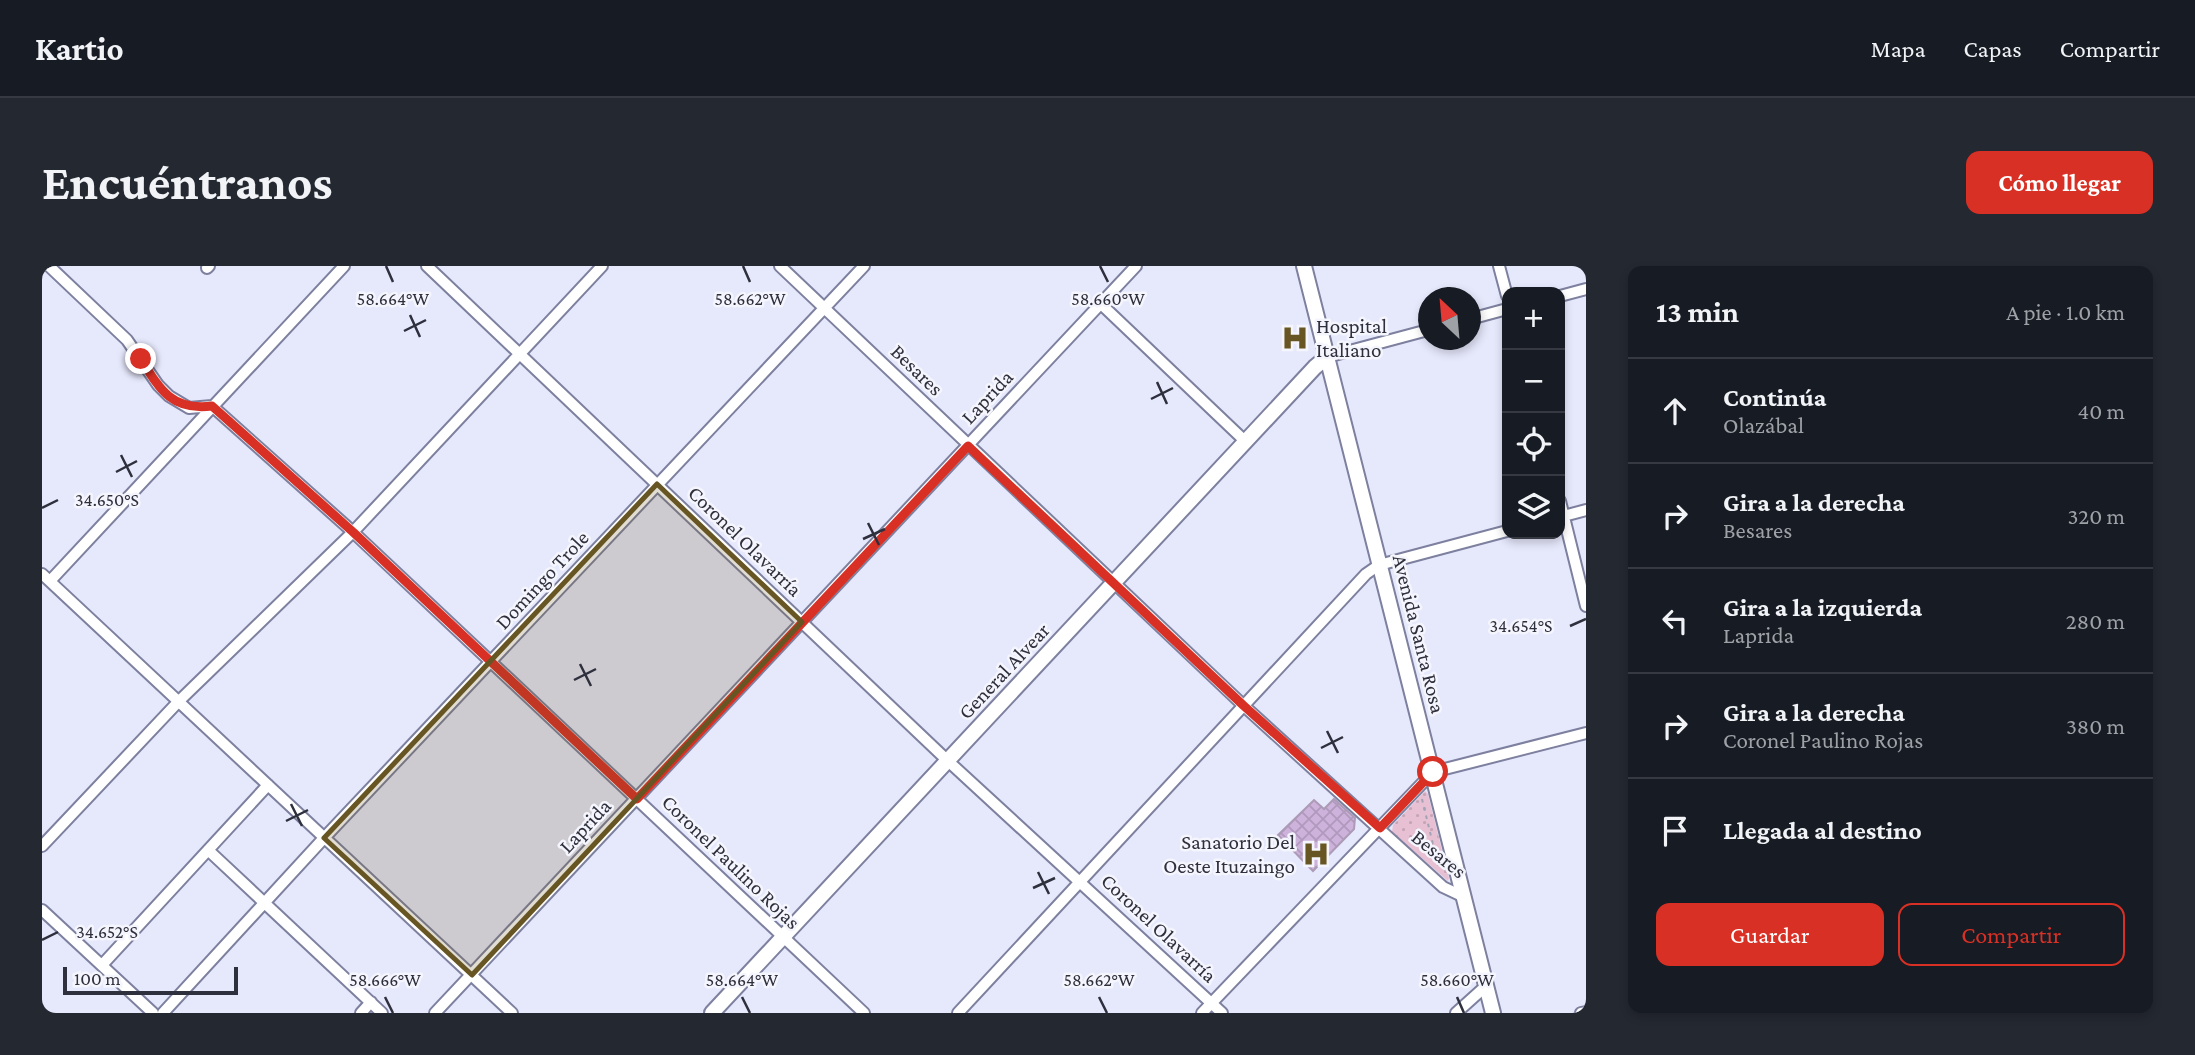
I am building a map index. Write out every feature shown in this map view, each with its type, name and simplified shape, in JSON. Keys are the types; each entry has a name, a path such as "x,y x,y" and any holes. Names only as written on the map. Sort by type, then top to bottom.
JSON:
{"street":[{"path":"49,266 127,340 158,385 169,396 190,408 212,406"},
{"path":"344,266 46,578 512,1013"},
{"name":"Coronel Olavarría","path":"427,266 948,761 1222,1013"},
{"path":"42,846 179,701 353,532 602,266"},
{"name":"Besares","path":"780,266 1244,706 1443,887 1462,896"},
{"name":"Domingo Trole","path":"163,1013 324,838 864,266"},
{"name":"Laprida","path":"435,1013 1136,266"},
{"name":"Avenida Santa Rosa","path":"1304,266 1493,1013"},
{"path":"1499,266 1505,287"},
{"path":"1565,295 1586,289"},
{"path":"1101,304 1246,442"},
{"path":"1481,316 1502,310"},
{"path":"1327,357 1418,333"},
{"name":"General Alvear","path":"712,1013 1327,357"},
{"name":"Coronel Paulino Rojas","path":"212,406 353,532 864,1013"},
{"path":"1565,515 1586,510"},
{"path":"1565,527 1586,606"},
{"path":"958,1013 1366,574 1379,565 1502,532"},
{"path":"1202,1013 1433,772 1586,733"},
{"path":"102,965 268,785"},
{"path":"208,850 383,1013"},
{"path":"42,910 153,1013"},
{"path":"1456,1013 1486,986"},
{"path":"361,1013 371,1002"},
{"path":"1581,1013 1586,1012"}],"path":[{"path":"1419,785 1443,887"}],"highlighted area":[{"path":"657,484 802,622 472,975 324,838"}],"shaded area":[{"path":"1425,791 1428,794 1448,881 1392,832 1393,825"}],"building":[{"path":"1334,799 1355,818 1354,829 1313,871 1278,835 1314,800 1324,809"}],"place":[{"name":"Hospital Italiano","path":"1295,338"},
{"name":"Sanatorio Del Oeste Ituzaingo","path":"1316,854"}],"route":[{"path":"141,359 158,385 178,403 190,408 212,406 353,532 637,799 968,446 1244,706 1380,828 1433,772"}]}
